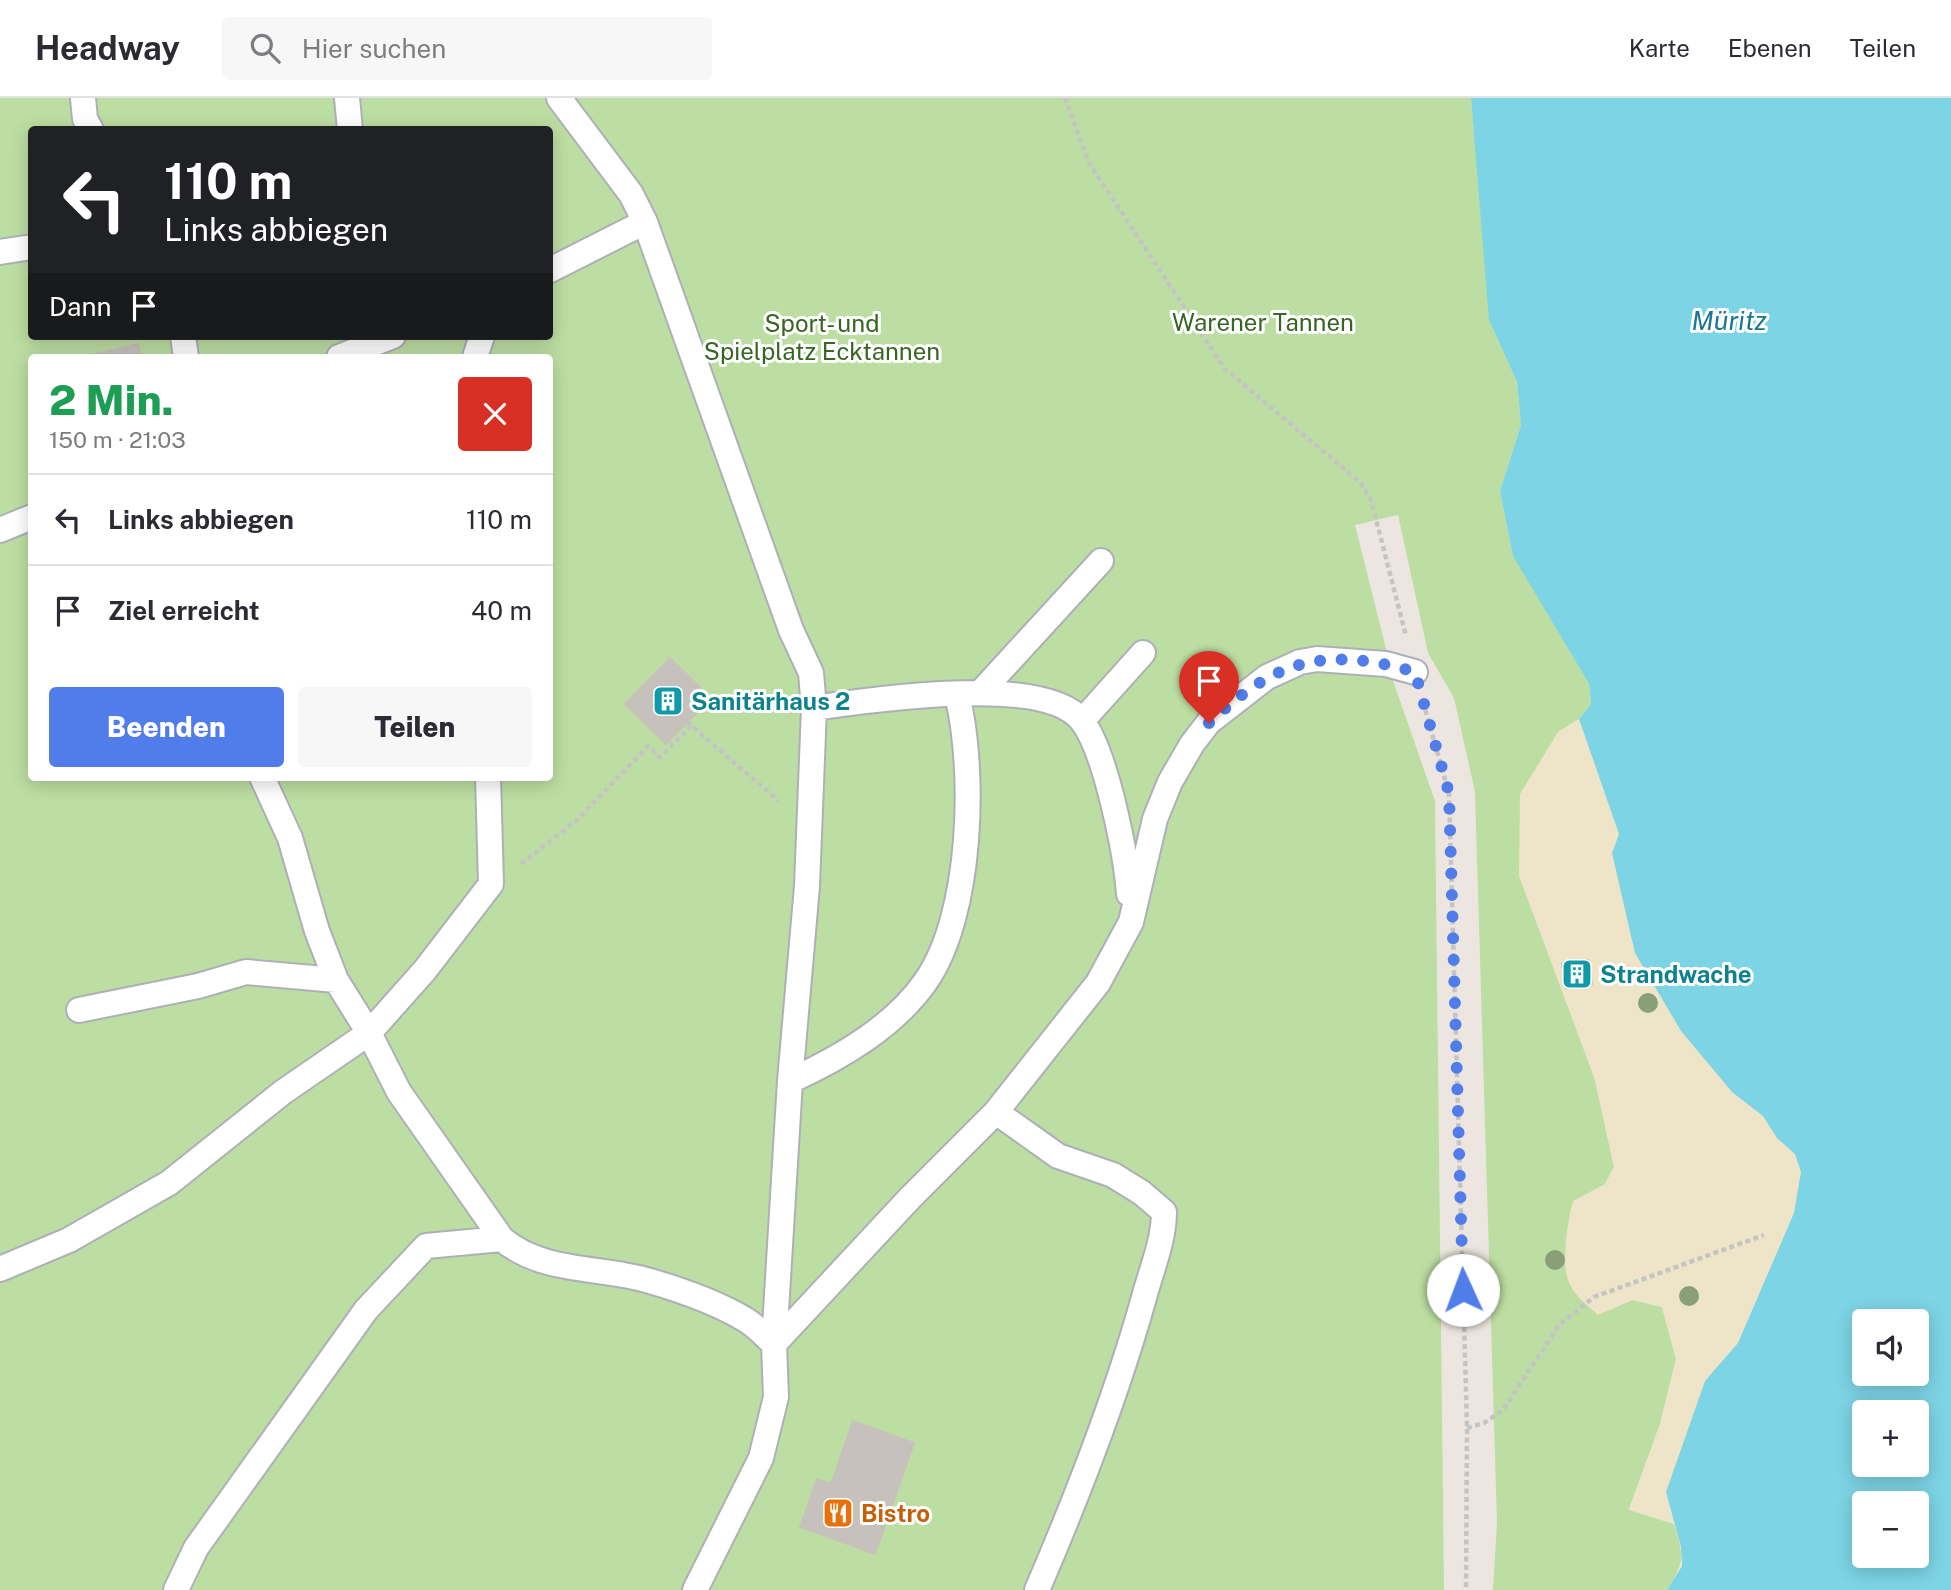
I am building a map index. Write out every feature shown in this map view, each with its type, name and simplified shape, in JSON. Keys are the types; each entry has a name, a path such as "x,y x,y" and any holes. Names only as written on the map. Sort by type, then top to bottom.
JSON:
{"street":[{"path":"83,98 89,126"},
{"path":"347,98 349,126"},
{"path":"559,98 631,194 645,222 791,630 811,673 814,708 810,826 790,1081 774,1345 776,1397 761,1458 695,1590"},
{"path":"553,268 645,222"},
{"path":"0,252 28,248"},
{"path":"349,354 390,342"},
{"path":"0,530 28,519"},
{"path":"790,1081 858,1044 891,1018 926,982 944,948 964,862 969,806 966,729 968,694 1101,561"},
{"path":"1082,721 1143,653"},
{"path":"774,1345 910,1198 996,1112 1098,983 1131,922 1155,819 1170,782 1192,744 1231,702 1268,677 1317,659 1386,664 1415,672"},
{"path":"814,708 910,696 968,694 1043,697 1066,708 1082,721 1102,763 1126,852 1131,922"},
{"path":"264,781 290,838 317,931 336,980 369,1033 399,1092 502,1239 520,1254 558,1265 649,1281 715,1306 746,1320 774,1345"},
{"path":"0,1269 69,1240 169,1183 283,1092 369,1033 425,970 491,884 488,781"},
{"path":"79,1010 198,986 246,972 336,980"},
{"path":"996,1112 1058,1156 1113,1175 1142,1193 1164,1212 1164,1229 1139,1315 1100,1431 1037,1590"},
{"path":"176,1590 196,1548 374,1301 426,1246 502,1239"}],"path":[{"path":"1065,98 1089,163 1225,369 1361,483 1371,500 1449,793 1467,1428 1466,1590"},
{"path":"491,884 577,820 648,746 660,757 689,724 810,826"},
{"path":"1467,1428 1485,1423 1503,1410 1559,1325 1594,1297 1764,1235"}],"green space":[{"path":"0,98 1471,98 1474,134 1486,144 1489,320 1517,382 1521,425 1500,491 1513,555 1589,684 1591,704 1579,719 1558,732 1595,1080 1614,1167 1605,1184 1633,1300 1662,1307 1676,1359 1660,1424 1629,1509 1674,1524 1681,1558 1667,1590 1493,1590 1497,1522 1475,792 1454,698 1428,653 1398,515 1355,525 1387,653 1298,651 1304,676 1318,671 1386,673 1392,678 1435,801 1444,1590 0,1590"}],"sand":[{"path":"1579,719 1619,834 1612,853 1732,1092 1763,1116 1777,1138 1795,1154 1801,1172 1794,1213 1738,1343 1705,1381 1667,1492 1674,1524 1629,1510 1660,1424 1676,1359 1662,1307 1633,1300 1598,1315 1575,1293 1567,1277 1565,1249 1573,1201 1605,1184 1614,1167 1595,1080 1519,876 1520,794 1558,732"}],"water":[{"name":"Müritz","path":"1471,98 1951,98 1951,1590 1667,1590 1682,1566 1681,1547 1666,1492 1705,1381 1738,1343 1794,1213 1801,1172 1795,1154 1777,1138 1763,1116 1732,1092 1681,1031 1635,953 1612,853 1619,834 1579,719 1591,704 1589,684 1513,556 1500,491 1521,425 1517,382 1489,320"}],"building":[{"path":"138,344 140,354 96,354"},
{"name":"Sanitärhaus 2","path":"670,658 711,698 666,744 625,704"},
{"name":"Strandwache","path":"1588,960 1592,984 1566,988 1562,964"},
{"path":"853,1421 914,1443 875,1554 800,1527 817,1479 831,1484"}],"place":[{"name":"Sanitärhaus 2","path":"668,701"},
{"name":"Strandwache","path":"1577,974"},
{"name":"Bistro","path":"838,1513"}],"route":[{"path":"1209,723 1231,702 1268,677 1300,662 1317,659 1386,664 1415,672 1449,793 1463,1290"}],"park label":[{"name":"Warener Tannen","path":"1263,322"},
{"name":"Sport- und Spielplatz Ecktannen","path":"822,337"}]}
